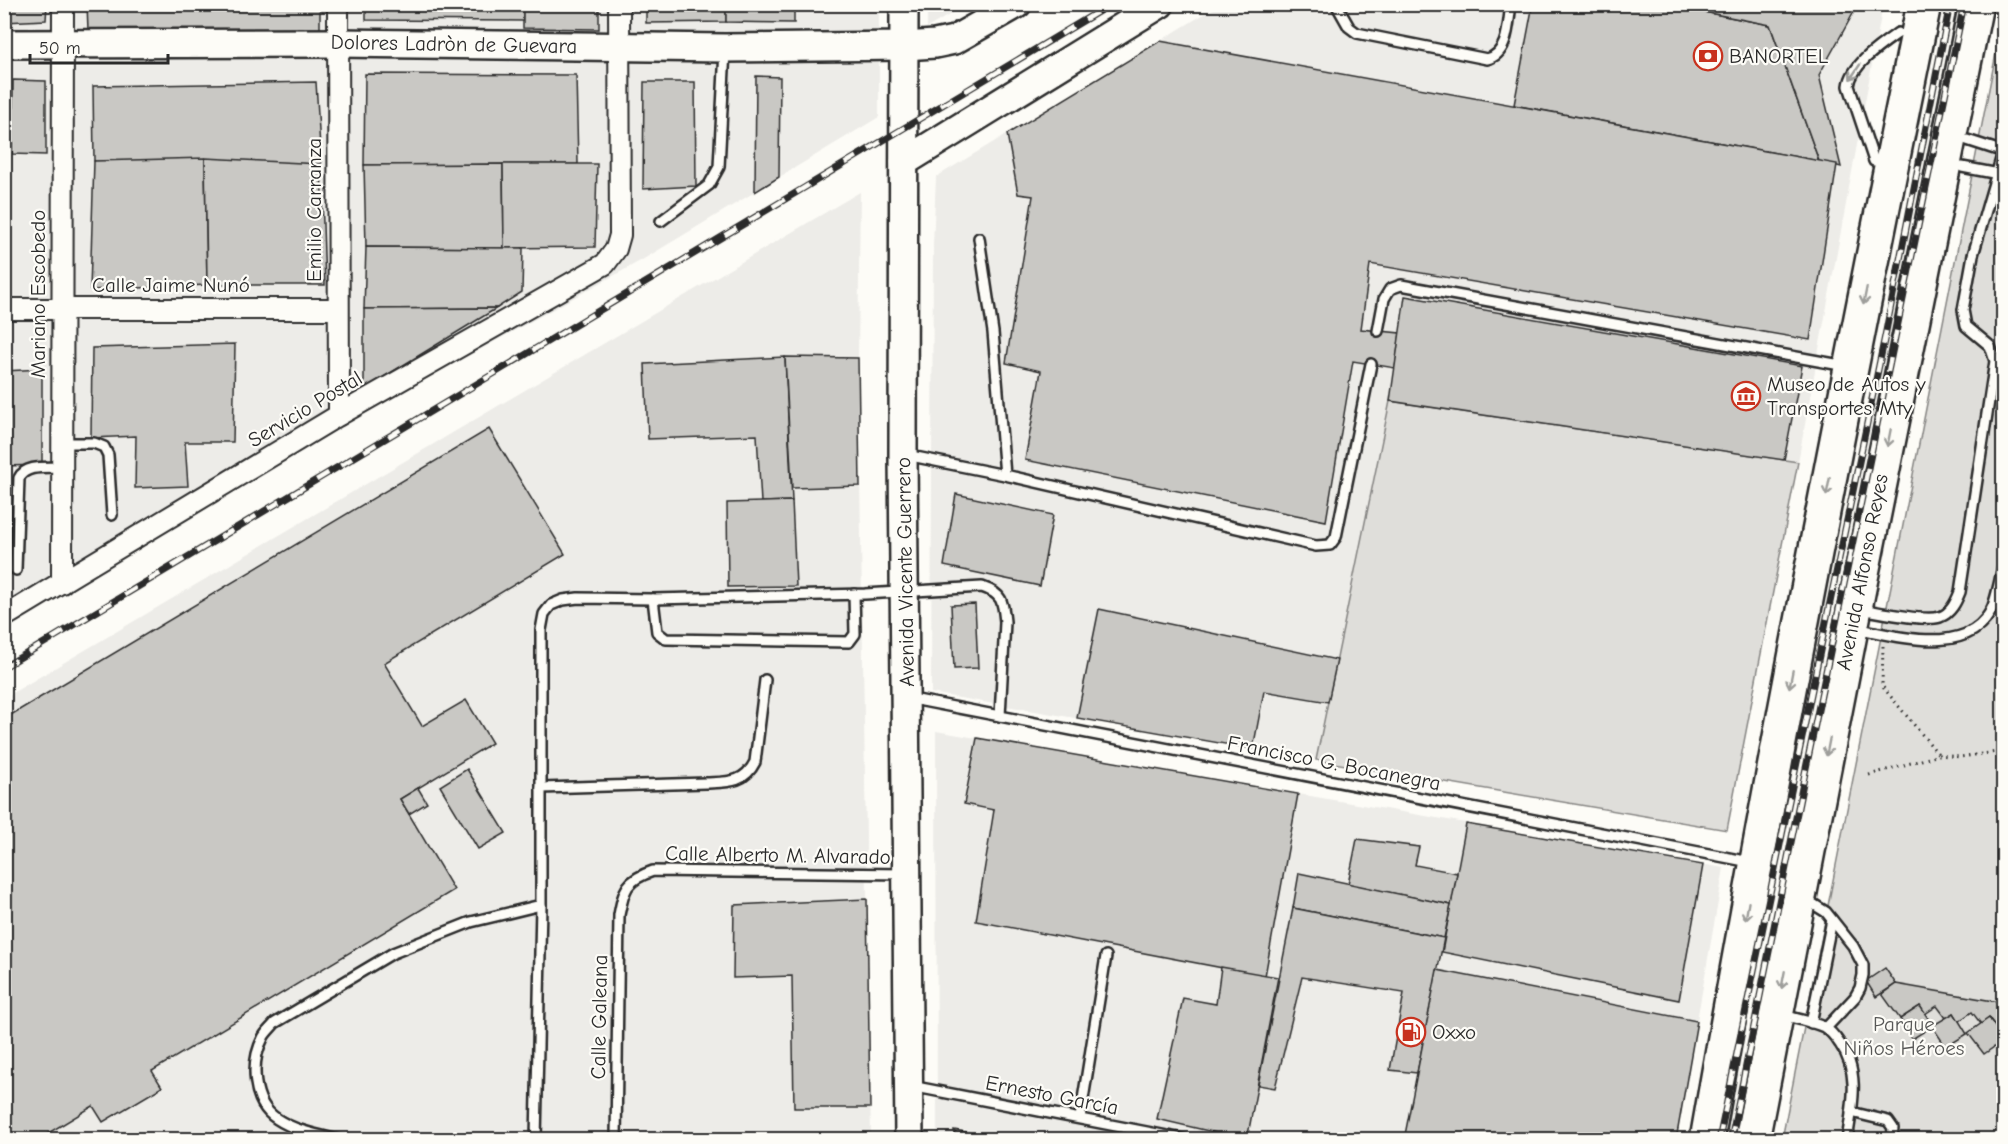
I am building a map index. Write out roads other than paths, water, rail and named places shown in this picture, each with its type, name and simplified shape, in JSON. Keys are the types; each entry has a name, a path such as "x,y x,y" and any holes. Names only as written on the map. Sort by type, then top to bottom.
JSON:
{"highway":[{"path":"1707,1140 1756,863 1876,238 1924,4"},
{"name":"Avenida Alfonso Reyes","path":"1752,1140 1853,618 1976,4"},
{"path":"1909,339 1934,302 1994,4"},
{"path":"1876,238 1869,220 1869,202 1900,19"},
{"path":"1707,1140 1764,1074"}],"street":[{"name":"Mariano Escobedo","path":"62,583 63,4"},
{"name":"Emilio Carranza","path":"338,4 339,415"},
{"path":"619,4 620,46"},
{"name":"Avenida Vicente Guerrero","path":"904,4 903,455 909,1140"},
{"name":"Dolores Ladròn de Guevara","path":"4,44 338,43 725,48 904,46 954,40 1017,4"},
{"path":"904,162 1160,4"},
{"name":"Servicio Postal","path":"4,617 339,415 605,264 616,249 620,235 620,46"},
{"name":"Calle Jaime Nunó","path":"4,309 338,309"}],"lane":[{"path":"1336,4 1349,27 1358,33 1487,59 1498,55 1503,48 1511,4"},
{"path":"661,221 709,185 719,167 725,48"},
{"path":"1853,618 1930,619 1942,616 1951,609 1960,592 1995,361 1993,351 1966,326 1963,310 1973,255 2000,174 2003,152 1965,153"},
{"path":"1965,153 2000,174"},
{"path":"979,238 993,332 1005,475"},
{"path":"1378,331 1383,299 1390,289 1401,285 1851,367"},
{"path":"903,455 1005,475 1316,546 1330,545 1336,537 1371,364"},
{"path":"1992,384 2004,386"},
{"path":"62,442 104,447 108,455 112,515"},
{"path":"16,570 19,478 27,470 62,468"},
{"path":"1853,618 1884,633 1931,640 1951,639 1968,633 1984,621 1993,607 2004,561"},
{"path":"536,1140 541,905 541,630 544,614 551,605 563,600 854,594 982,587 994,591 1004,607 1000,716"},
{"path":"653,598 657,632 666,639 849,642 855,634 854,594"},
{"path":"541,788 706,783 741,778 751,771 755,762 765,680"},
{"name":"Francisco G. Bocanegra","path":"906,698 1756,863"},
{"name":"Calle Alberto M. Alvarado","path":"622,896 627,886 634,880 653,872 907,874"},
{"path":"1799,894 1826,912 1861,958 1863,975 1860,988 1855,997 1826,1028"},
{"name":"Calle Galeana","path":"616,1140 617,958 622,896"},
{"path":"339,1140 293,1128 275,1118 262,1105 256,1088 257,1054 263,1037 274,1023 393,953 471,922 541,905"},
{"path":"1811,1023 1832,920"},
{"path":"1080,1118 1106,956"},
{"path":"1776,1014 1826,1028 1843,1048 1851,1065 1854,1082 1846,1140"},
{"name":"Ernesto García","path":"908,1086 1188,1140"},
{"path":"1851,1112 1888,1121 1893,1128 1892,1140"}],"railway":[{"path":"4,667 1111,4"},
{"path":"1719,1140 1885,336 1950,4"},
{"path":"1731,1140 1964,4"}],"place":[{"name":"BANORTEL","path":"1708,56"},
{"name":"Museo de Autos y Transportes Mty","path":"1746,396"},
{"name":"Oxxo","path":"1411,1032"}],"park label":[{"name":"Parque Niños Héroes","path":"1904,1036"}]}
